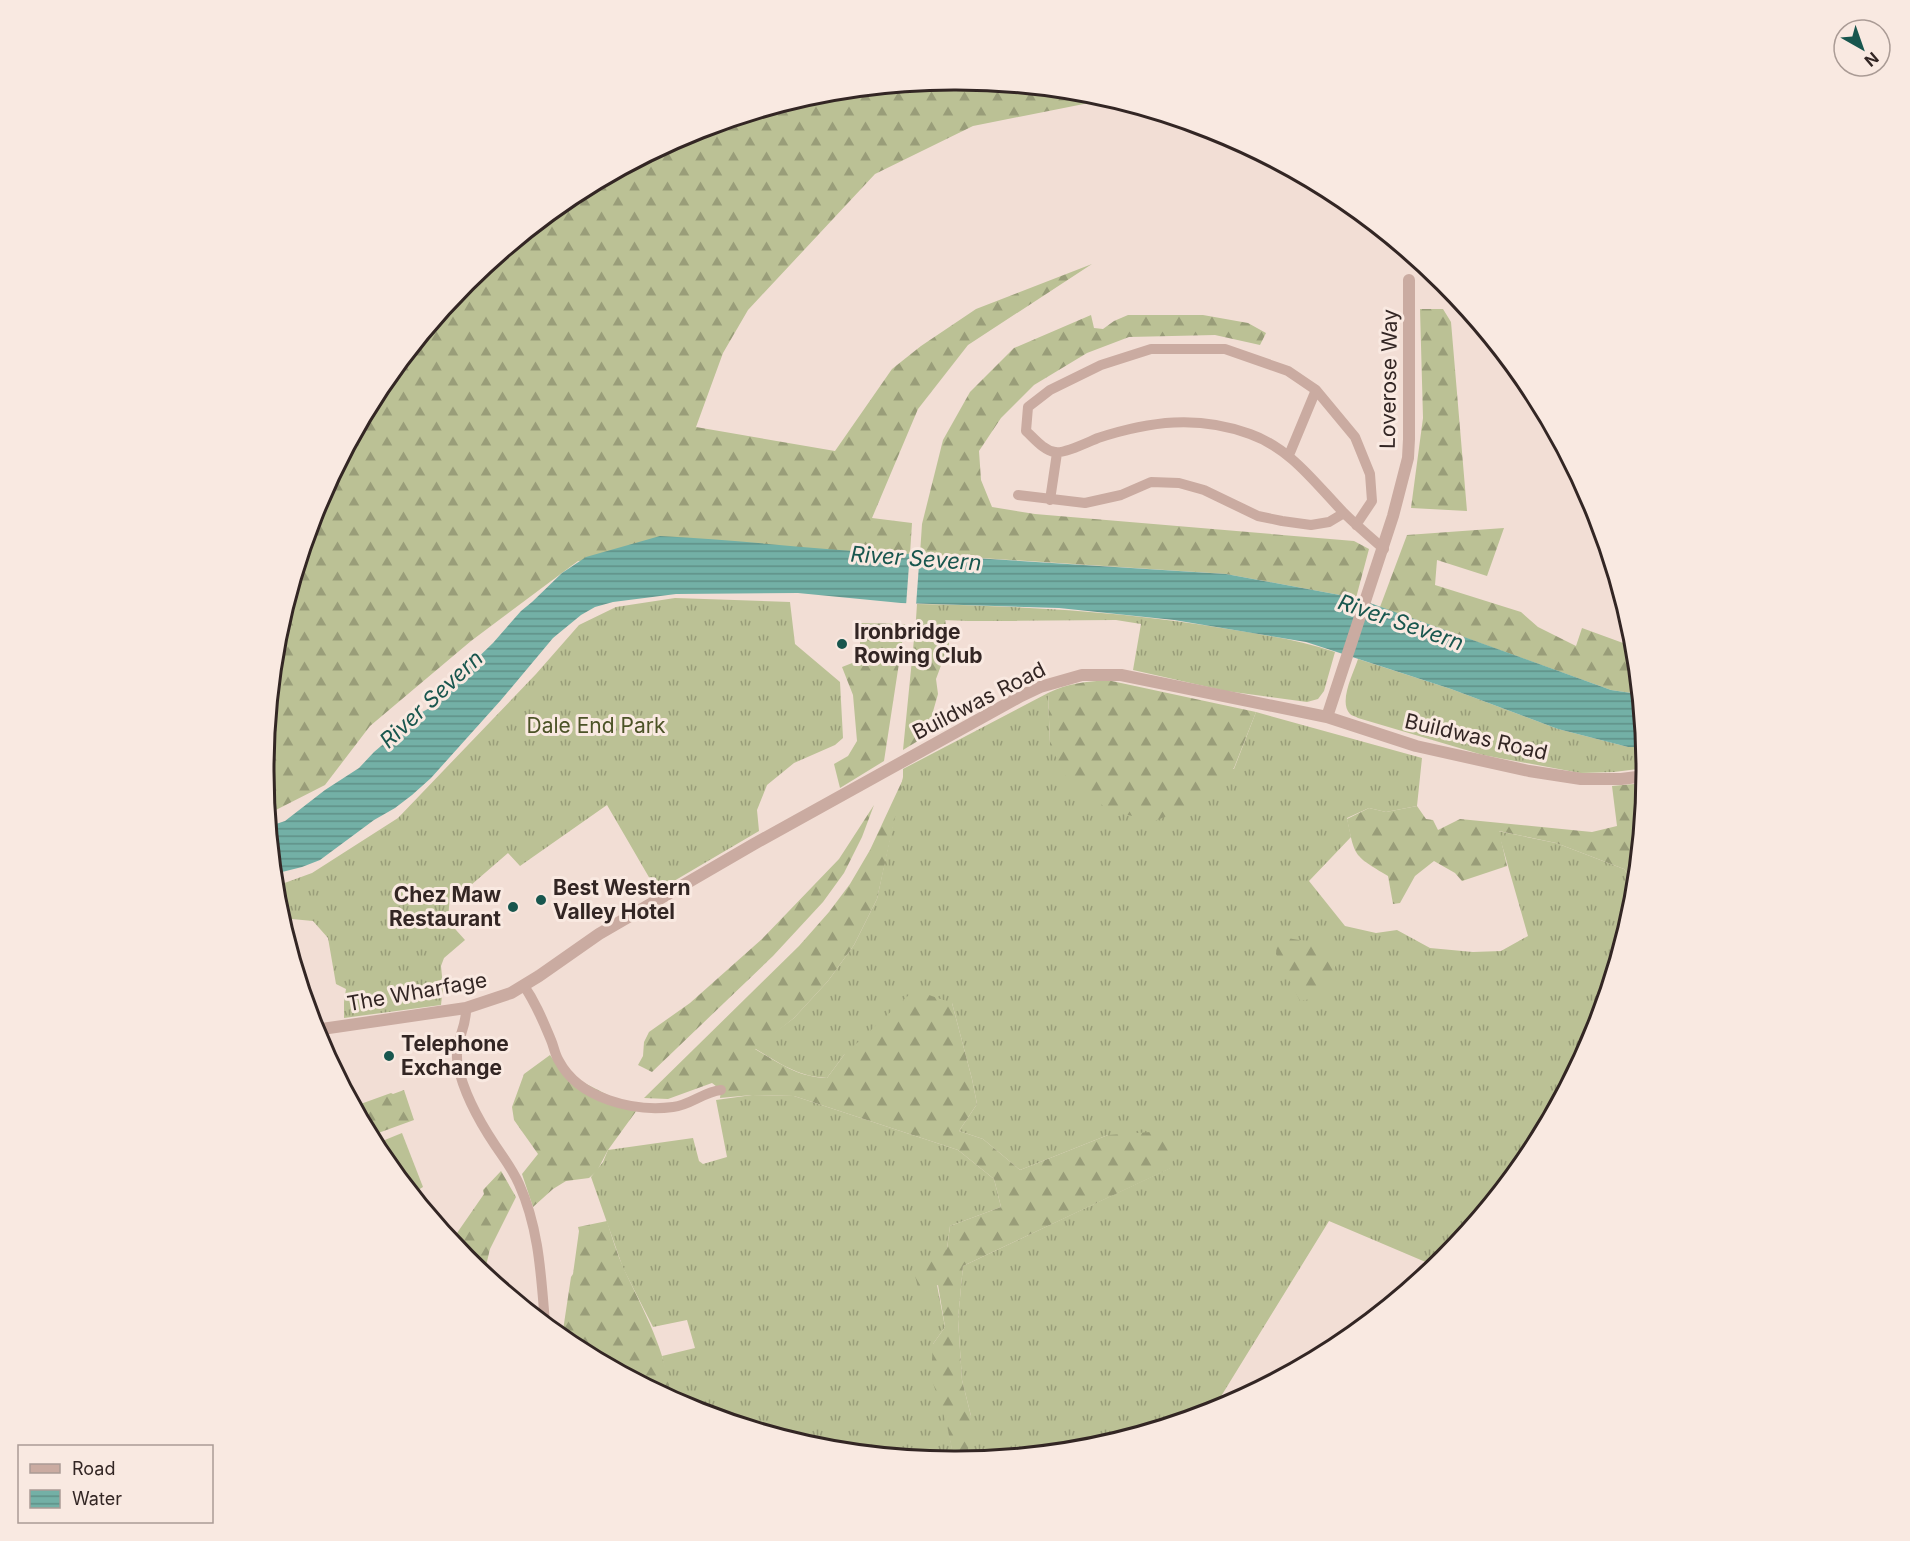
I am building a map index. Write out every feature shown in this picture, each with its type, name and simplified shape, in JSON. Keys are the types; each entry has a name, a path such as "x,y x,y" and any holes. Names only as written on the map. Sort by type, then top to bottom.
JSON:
{"street":[{"name":"Loverose Way","path":"1327,717 1384,549 1408,458 1409,280"},
{"path":"1356,525 1372,501 1370,474 1355,437 1316,390 1288,371 1225,349 1151,349 1101,365 1050,390 1028,407 1026,431 1046,448 1057,453 1101,437 1164,422 1203,422 1251,434 1289,455 1356,525 1384,549"},
{"path":"1289,455 1316,390"},
{"path":"1050,500 1057,453"},
{"path":"1017,495 1085,503 1121,495 1151,482 1179,483 1204,490 1258,516 1282,521 1311,525 1329,522 1344,513"},
{"name":"Buildwas Road","path":"524,986 599,934 754,844 1022,696 1064,679 1082,675 1121,675 1327,717 1416,746 1529,771 1581,779 1636,777"},
{"path":"524,986 535,1002 559,1061 575,1081 589,1090 629,1106 661,1108 681,1106 714,1088"},
{"name":"The Wharfage","path":"325,1029 466,1008 494,1000 524,986"},
{"path":"466,1008 466,1021 456,1051 458,1065 468,1096 518,1182 527,1205 537,1241 544,1312"}],"green space":[{"path":"910,91 1000,91 1088,103 973,126 875,174 748,310 723,353 696,427 835,451 892,369 921,346 976,309 1092,264 968,345 918,409 872,518 912,523 910,554 860,552 578,561 471,641 370,726 325,785 276,810 274,770 280,682 298,594 311,552 326,510 345,470 389,392 443,322 506,259 577,205 654,160 736,126 779,113 822,103"},
{"path":"1420,309 1443,309 1451,322 1467,511 1411,508 1423,418"},
{"path":"1091,315 1094,328 1103,329 1128,315 1203,315 1248,323 1266,333 1260,345 1215,335 1129,337 1087,353 1034,385 1001,418 979,451 981,480 992,507 1035,514 1354,541 1369,549 1356,598 1226,574 920,554 922,524 943,440 970,392 1014,348"},
{"path":"1504,528 1487,576 1437,560 1435,585 1521,612 1538,627 1576,646 1582,628 1623,643 1631,693 1611,690 1380,607 1407,535"},
{"name":"Dale End Park","path":"675,598 790,602 795,644 840,682 843,738 835,745 794,763 767,785 757,810 759,831 657,891 607,805 520,866 508,853 456,898 450,893 448,921 465,940 444,958 441,966 443,987 441,1005 344,1018 346,989 336,984 328,938 313,921 292,919 284,883 312,873 398,818 536,674 579,625 616,607"},
{"path":"917,604 1034,608 1150,618 1268,636 1335,652 1324,691 1318,699 1307,702 1226,691 1133,670 1141,624 1116,620 916,619"},
{"path":"916,619 945,619 949,644 936,679 938,694 926,736 903,750"},
{"path":"860,623 905,624 884,761 840,788 834,764 848,756 857,741 853,695 842,667 860,660"},
{"path":"1358,659 1451,689 1558,729 1635,747 1636,769 1580,773 1483,755 1350,714 1346,702 1348,687"},
{"path":"1107,680 1256,712 1234,768 1195,804 1155,821 1110,811 1067,779 1050,745 1048,693 1070,685"},
{"path":"1048,693 1050,745 1234,769 1256,712 1422,758 1417,806 1386,812 1369,808 1347,818 1351,837 1309,881 1345,926 1376,933 1397,930 1430,948 1473,952 1501,951 1528,936 1498,831 1556,843 1624,869 1627,874 1612,947 1599,989 1584,1031 1565,1071 1521,1149 1495,1185 1467,1219 1425,1262 1329,1221 1221,1396 1174,1415 1088,1438 1000,1450 957,1451 971,1416 962,1380 958,1319 963,1266 1170,1168 1108,1135 1020,1170 983,1139 959,1131 977,1104 952,1003 844,1055 827,1078 798,1072 754,1048 794,1018 828,981 854,945 877,899 903,769"},
{"path":"904,777 877,899 854,945 828,981 794,1018 755,1049 798,1072 827,1078 844,1055 910,994 929,995 952,1003 972,1079 977,1104 959,1131 983,1139 1020,1170 1108,1135 1165,1131 1176,1146 1171,1168 963,1266 958,1319 962,1380 971,1416 968,1451 952,1451 947,1425 931,1377 933,1344 945,1327 938,1285 920,1295 912,1264 947,1249 950,1226 1001,1207 994,1179 958,1150 794,1096 752,1095 720,1098 721,1090 712,1083 668,1099 644,1098 799,946 850,884 870,850"},
{"path":"1635,784 1627,874 1624,869 1556,843 1499,831 1507,866 1462,881 1455,873 1434,861 1415,876 1400,903 1393,904 1388,876 1357,854 1347,819 1369,808 1386,812 1417,806 1426,819 1433,820 1438,830 1460,819 1592,832 1617,826 1612,786"},
{"path":"874,805 862,837 844,873 823,902 773,956 652,1072 638,1065 643,1056 644,1042 649,1032 690,1003 762,939 839,859"},
{"path":"1287,938 1323,944 1338,954 1332,979 1318,996 1300,1001 1276,954 1277,942"},
{"path":"550,1055 561,1071 637,1110 608,1150 597,1171 589,1178 566,1181 533,1207 522,1174 538,1154 514,1120 512,1107 524,1074"},
{"path":"404,1090 414,1120 379,1133 362,1103"},
{"path":"752,1095 794,1096 958,1150 994,1179 1001,1207 950,1226 947,1249 920,1294 937,1285 945,1327 933,1344 952,1451 910,1450 822,1438 736,1415 669,1387 662,1356 695,1348 687,1320 653,1327 623,1268 591,1177 603,1162 608,1150 693,1138 699,1161 703,1164 727,1157 716,1100"},
{"path":"402,1133 423,1187 419,1190 384,1140"},
{"path":"501,1171 516,1197 490,1249 486,1264 457,1234 484,1194 483,1190"},
{"path":"607,1221 621,1263 659,1347 669,1388 615,1360 564,1326 578,1227"}],"water":[{"name":"River Severn","path":"660,536 1226,574 1356,598 1611,690 1631,693 1635,747 1558,729 1451,689 1306,642 1174,620 1059,608 901,603 798,593 676,594 613,602 595,607 581,615 553,638 431,778 412,795 320,860 282,872 277,824 285,821 325,790 359,768 374,752 420,713 428,709 521,611 562,573 586,557"}],"pier":[{"path":"910,551 920,551 916,606 906,606"}],"place":[{"name":"Ironbridge Rowing Club","path":"842,644"},
{"name":"Best Western Valley Hotel","path":"541,900"},
{"name":"Chez Maw Restaurant","path":"513,907"},
{"name":"Telephone Exchange","path":"389,1056"}]}
